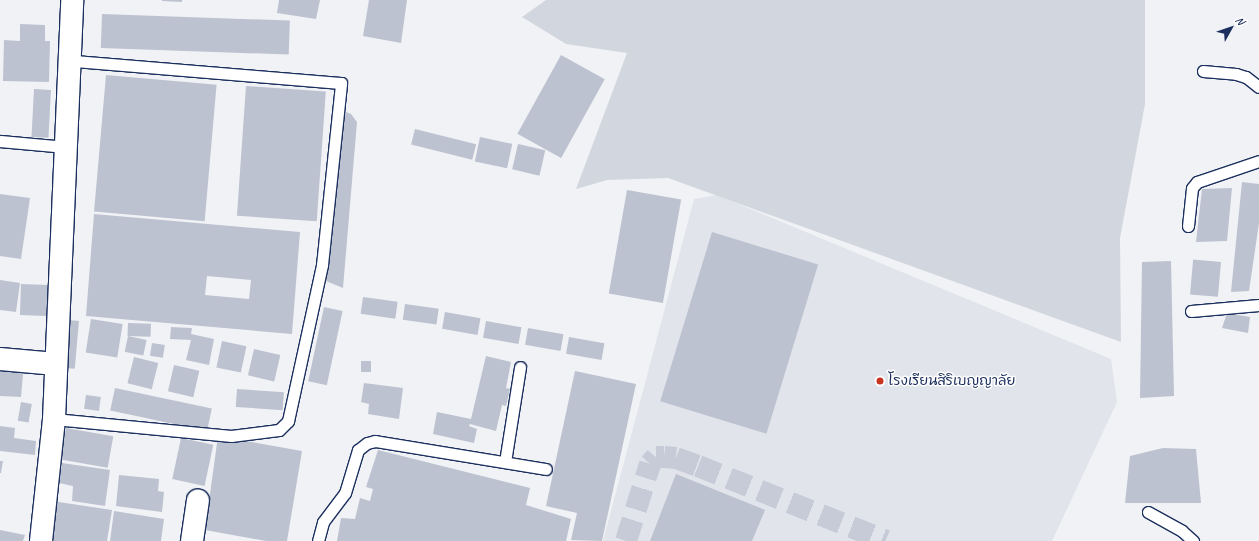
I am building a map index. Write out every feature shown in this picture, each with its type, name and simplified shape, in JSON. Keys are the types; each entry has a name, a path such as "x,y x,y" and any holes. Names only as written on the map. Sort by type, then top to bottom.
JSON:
{"street":[{"path":"41,541 54,419 71,61 72,0"},
{"path":"0,359 56,364"},
{"path":"192,541 198,500"}],"lane":[{"path":"54,419 232,436 280,430 288,421 322,265 340,83 71,61"},
{"path":"1203,71 1236,74 1246,77 1259,87"},
{"path":"0,141 66,147"},
{"path":"1188,226 1192,188 1197,182 1259,161"},
{"path":"1191,311 1259,305"},
{"path":"505,462 520,367"},
{"path":"318,541 323,522 345,493 358,450 367,443 375,441 546,469"},
{"path":"1148,512 1182,531 1193,541"}],"shaded area":[{"path":"546,0 1145,0 1145,104 1120,238 1121,342 668,178 607,180 576,189 627,53 566,44 522,17"},
{"name":"โรงเรียนสิริเบญญาลัย","path":"717,195 1111,359 1117,402 1052,541 603,541 694,199"}],"building":[{"path":"182,0 182,2 162,1"},
{"path":"279,0 320,0 316,19 277,13"},
{"path":"369,0 407,0 401,43 363,36"},
{"path":"102,14 290,21 289,55 101,48"},
{"path":"20,24 45,25 45,41 50,41 49,82 3,81 4,40 20,41"},
{"path":"561,55 605,79 561,158 517,134"},
{"path":"106,75 217,85 205,221 94,211"},
{"path":"246,86 326,92 317,221 237,216"},
{"path":"34,89 51,90 48,138 31,137"},
{"path":"343,111 351,114 357,122 343,288 326,281"},
{"path":"415,129 476,144 472,160 411,145"},
{"path":"480,137 512,144 507,168 475,161"},
{"path":"518,144 545,150 539,176 512,169"},
{"path":"1242,182 1259,184 1259,223 1249,291 1231,292"},
{"path":"1232,188 1227,241 1196,242 1202,189"},
{"path":"627,190 681,200 663,303 609,293"},
{"path":"0,194 30,198 21,259 0,256"},
{"path":"94,214 300,232 292,334 86,316","holes":["207,276 251,280 249,299 205,295"]},
{"path":"712,232 818,264 766,434 660,401"},
{"path":"1193,260 1221,262 1218,297 1190,294"},
{"path":"1171,261 1174,396 1140,398 1142,262"},
{"path":"0,280 20,283 16,312 0,310"},
{"path":"21,284 48,285 47,316 20,315"},
{"path":"363,297 398,302 395,319 361,314"},
{"path":"405,304 439,309 436,325 403,320"},
{"path":"324,307 343,311 327,385 308,381"},
{"path":"445,312 480,318 478,335 442,329"},
{"path":"1227,313 1250,317 1248,333 1222,328"},
{"path":"91,319 123,324 117,358 86,353"},
{"path":"68,320 79,321 75,369 64,368"},
{"path":"486,321 521,327 519,344 483,338"},
{"path":"128,323 151,324 151,337 128,336"},
{"path":"171,327 192,328 191,334 214,339 209,365 186,360 191,340 170,339"},
{"path":"528,328 563,334 561,351 525,345"},
{"path":"128,336 147,340 143,356 125,352"},
{"path":"569,337 604,343 602,360 566,354"},
{"path":"222,341 246,346 241,373 216,367"},
{"path":"152,343 165,345 163,358 150,356"},
{"path":"254,349 280,355 274,381 248,375"},
{"path":"486,356 511,362 506,388 510,389 506,406 502,405 496,431 470,424 469,426 477,429 474,443 433,434 437,412 471,419"},
{"path":"134,357 158,363 152,389 127,383"},
{"path":"0,361 24,363 21,397 0,396"},
{"path":"361,361 371,361 371,372 361,372"},
{"path":"174,365 199,371 193,397 168,391"},
{"path":"575,371 636,384 602,541 571,540 577,513 546,506"},
{"path":"364,383 403,388 399,419 368,414 369,404 361,402"},
{"path":"115,388 212,409 207,431 110,410"},
{"path":"237,389 284,392 283,410 236,407"},
{"path":"86,395 101,397 99,411 84,409"},
{"path":"21,402 32,404 29,423 18,421"},
{"path":"0,426 15,428 14,438 36,441 35,455 0,451"},
{"path":"66,428 113,436 108,468 60,460"},
{"path":"218,436 302,451 287,541 266,541 205,530"},
{"path":"181,438 213,445 205,486 172,479"},
{"path":"1163,448 1196,449 1201,503 1125,503 1130,456"},
{"path":"378,450 530,488 526,505 571,519 566,541 337,541 341,518 355,519 360,498 370,501 373,489 366,487"},
{"path":"0,461 3,461 1,473 0,473"},
{"path":"62,463 110,470 105,506 72,501 73,486 59,483"},
{"path":"676,474 765,510 752,541 650,541"},
{"path":"119,475 159,479 158,491 164,492 162,512 116,506"},
{"path":"52,501 112,510 107,541 46,541"},
{"path":"114,511 164,519 161,541 110,541"},
{"path":"0,530 25,535 23,541 0,541"}],"tunnel":[{"path":"626,541 650,464 656,457 676,458 698,466 886,541"}],"place":[{"name":"โรงเรียนสิริเบญญาลัย","path":"880,381"}]}
